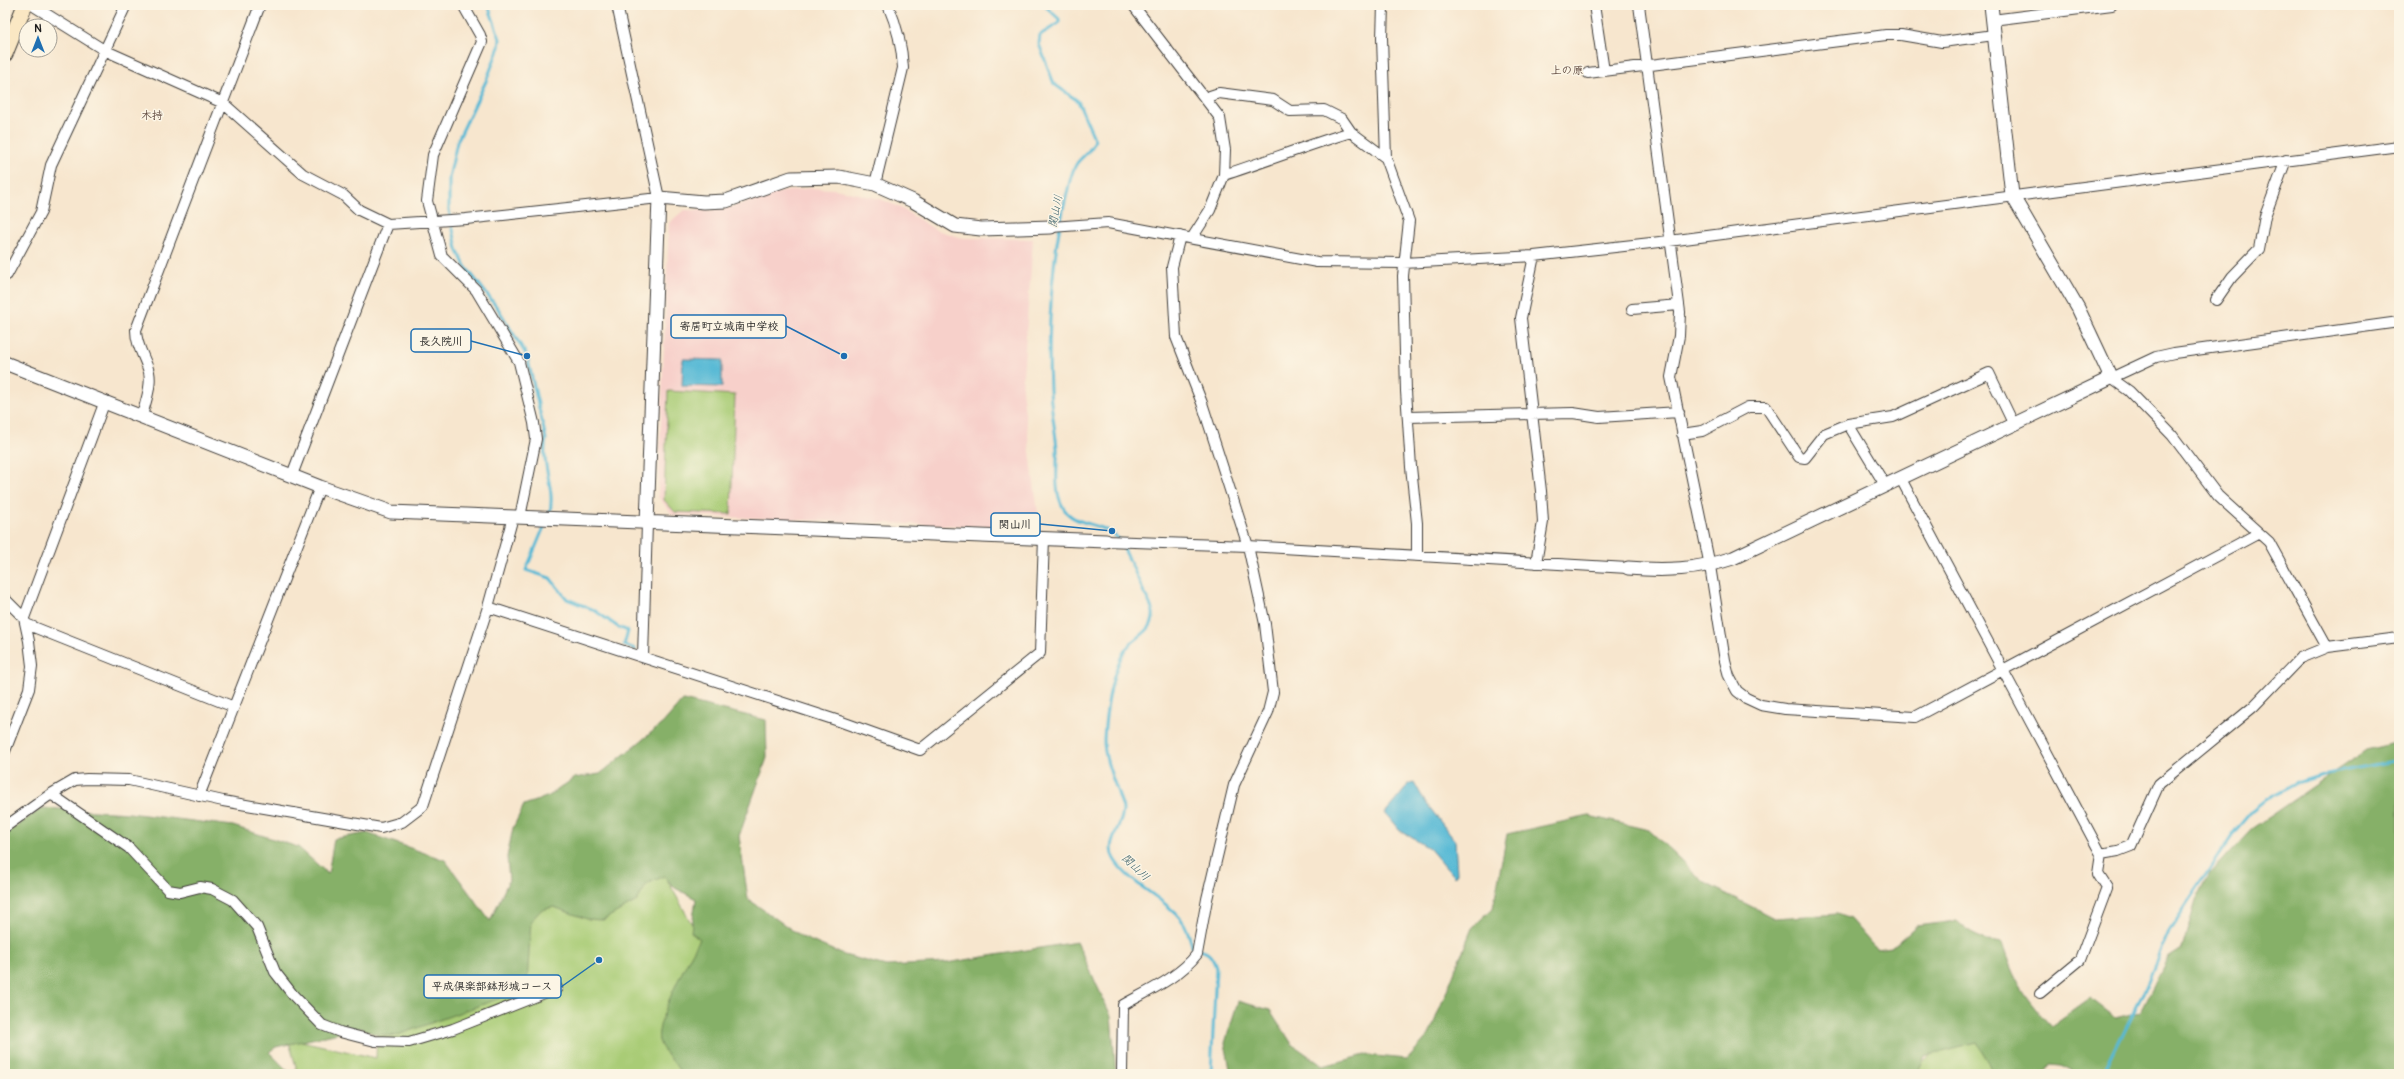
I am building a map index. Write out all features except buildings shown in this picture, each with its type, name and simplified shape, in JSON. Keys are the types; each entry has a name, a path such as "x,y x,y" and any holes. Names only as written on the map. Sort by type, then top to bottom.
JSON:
{"main road":[{"path":"5,54 25,5"}],"street":[{"path":"32,5 104,50 223,103 303,174 342,195 359,210 388,224 466,219 659,198 704,202 726,200 791,178 839,177 875,184 913,201 955,226 981,229 1051,227 1108,223 1317,262 1403,263 1534,256 1669,241 2012,195 2399,146"},
{"path":"5,275 8,275 41,212 51,165 126,5"},
{"path":"142,416 150,381 149,372 136,341 136,330 260,5"},
{"path":"5,826 51,794 75,780 87,779 129,780 199,796 381,828 402,822 423,806 517,517 536,439 534,423 520,362 476,290 442,256 431,221 427,201 433,155 482,42 480,35 463,5"},
{"path":"617,5 659,198 643,657"},
{"path":"875,184 903,68 897,27 888,5"},
{"path":"1133,5 1207,98 1220,118 1225,150 1224,175 1210,210 1192,238"},
{"path":"1383,5 1382,38 1386,158 1408,221 1403,263 1408,417 1417,523 1417,556"},
{"path":"1594,5 1604,71"},
{"path":"1639,5 1648,66 1669,241 1679,305 1679,336 1671,376 1710,566 1729,676 1737,691 1746,698 1761,705 1786,709 1915,717 2259,533"},
{"path":"1990,5 2012,195 2078,308 2111,378 2129,391 2172,435 2218,496 2269,542 2327,647"},
{"path":"1992,20 2112,5"},
{"path":"1588,73 1886,35 1901,35 1942,42 1994,35"},
{"path":"1207,98 1219,93 1273,100 1290,111 1324,110 1342,119 1351,132 1386,158"},
{"path":"1224,175 1269,160 1300,147 1351,132"},
{"path":"2216,300 2232,277 2259,249 2265,216 2286,160"},
{"path":"292,475 388,224"},
{"path":"1122,1074 1123,1005 1160,984 1192,961 1197,954 1207,898 1234,784 1268,712 1274,692 1265,624 1248,546 1202,403 1176,337 1172,266 1180,236"},
{"path":"1534,256 1521,318 1534,415 1543,522 1536,564"},
{"path":"1632,309 1679,305"},
{"path":"5,363 105,401 320,487 391,512 1248,546 1663,571 1710,566 1733,558 2156,357 2174,353 2399,322"},
{"path":"1682,434 1702,431 1748,407 1766,407 1799,457 1805,458 1824,434 1848,424 1894,417 1989,373 2014,425"},
{"path":"5,751 29,689 32,666 25,621 105,401"},
{"path":"1408,417 1573,413 1599,417 1679,412"},
{"path":"1848,424 1885,485"},
{"path":"1901,478 2101,854 2098,874 2107,888 2080,960 2040,993"},
{"path":"199,796 320,487"},
{"path":"488,607 839,721 920,750 1040,653 1044,538"},
{"path":"5,599 25,621 234,706"},
{"path":"2101,854 2118,851 2131,846 2159,784 2253,707 2300,658 2327,647 2399,638"},
{"path":"51,794 129,848 168,890 180,892 200,887 212,889 233,900 257,927 275,972 293,995 322,1025 340,1032 375,1041 408,1042 453,1029 557,988"}],"shaded area":[{"path":"810,188 835,189 880,199 897,206 936,230 962,238 1033,239 1022,390 1040,529 673,515 658,497 669,223 684,210 711,210 735,206 775,193"}],"green space":[{"path":"668,391 735,395 731,514 675,512 664,500"},
{"path":"683,700 766,720 767,758 739,836 748,899 802,937 844,955 886,966 946,963 1077,942 1111,1016 1116,1074 681,1074 661,1046 659,1041 659,1032 667,1005 688,960 700,939 691,932 696,899 675,888 664,876 647,884 637,901 603,920 587,919 554,907 541,910 531,921 527,983 522,990 395,1036 374,1034 361,1028 276,1047 269,1052 288,1071 288,1074 5,1074 5,834 42,808 129,813 233,826 298,847 328,874 334,839 367,833 445,860 490,921 509,880 507,857 513,828 524,805 549,796 574,778 600,774 663,723"},
{"path":"2399,742 2399,1074 2077,1074 2061,1066 2050,1065 2045,1074 1996,1074 1977,1043 1925,1056 1917,1074 1231,1074 1225,1043 1238,1001 1270,1010 1292,1044 1323,1066 1365,1055 1407,1059 1429,1035 1472,928 1493,908 1507,834 1589,816 1649,830 1705,883 1774,918 1838,914 1850,919 1876,949 1892,947 1916,926 1956,921 1966,930 1977,936 2002,943 2011,968 2021,988 2051,1026 2090,998 2116,1018 2140,1012 2168,957 2182,948 2196,901 2210,873 2251,829 2366,750"},
{"path":"662,870 700,939 695,1074 298,1074 288,1038 376,1058 378,1015 525,911"},
{"path":"1970,1020 1993,1069 1992,1074 1909,1074"}],"water":[{"path":"683,359 722,360 722,387 682,386"},
{"path":"1414,782 1424,800 1455,841 1457,873 1454,877 1429,848 1399,830 1385,813 1410,783"}],"waterway":[{"path":"488,5 500,39 499,47 487,79 457,142 449,178 449,210 457,249 465,266 499,310 527,356 546,439 545,458 551,496 549,515"},
{"name":"関山川","path":"1044,5 1059,19 1059,23 1040,35 1039,44 1054,84 1078,101 1095,140 1090,150 1077,163 1071,175 1054,262 1050,315 1049,366 1057,448 1057,486 1060,500 1068,514 1082,522 1107,530 1114,534 1119,540"},
{"path":"546,522 526,570 550,578 567,599 594,610 618,627 628,631 624,645 635,649"},
{"name":"関山川","path":"1121,544 1150,604 1153,613 1153,620 1147,630 1132,642 1119,661 1112,683 1107,707 1104,747 1123,810 1112,841 1112,853 1120,868 1138,884 1168,906 1183,922 1188,931 1193,948 1202,950 1213,959 1216,968 1211,1074"},
{"path":"2103,1074 2143,993 2170,929 2234,832 2252,811 2266,800 2297,783 2327,774 2399,760"}],"place":[{"name":"長久院川","path":"527,356"},
{"name":"寄居町立城南中学校","path":"844,356"},
{"name":"関山川","path":"1112,531"},
{"name":"平成倶楽部鉢形城コース","path":"599,960"}],"district":[{"name":"上の原","path":"1567,70"},
{"name":"木持","path":"152,115"}]}
